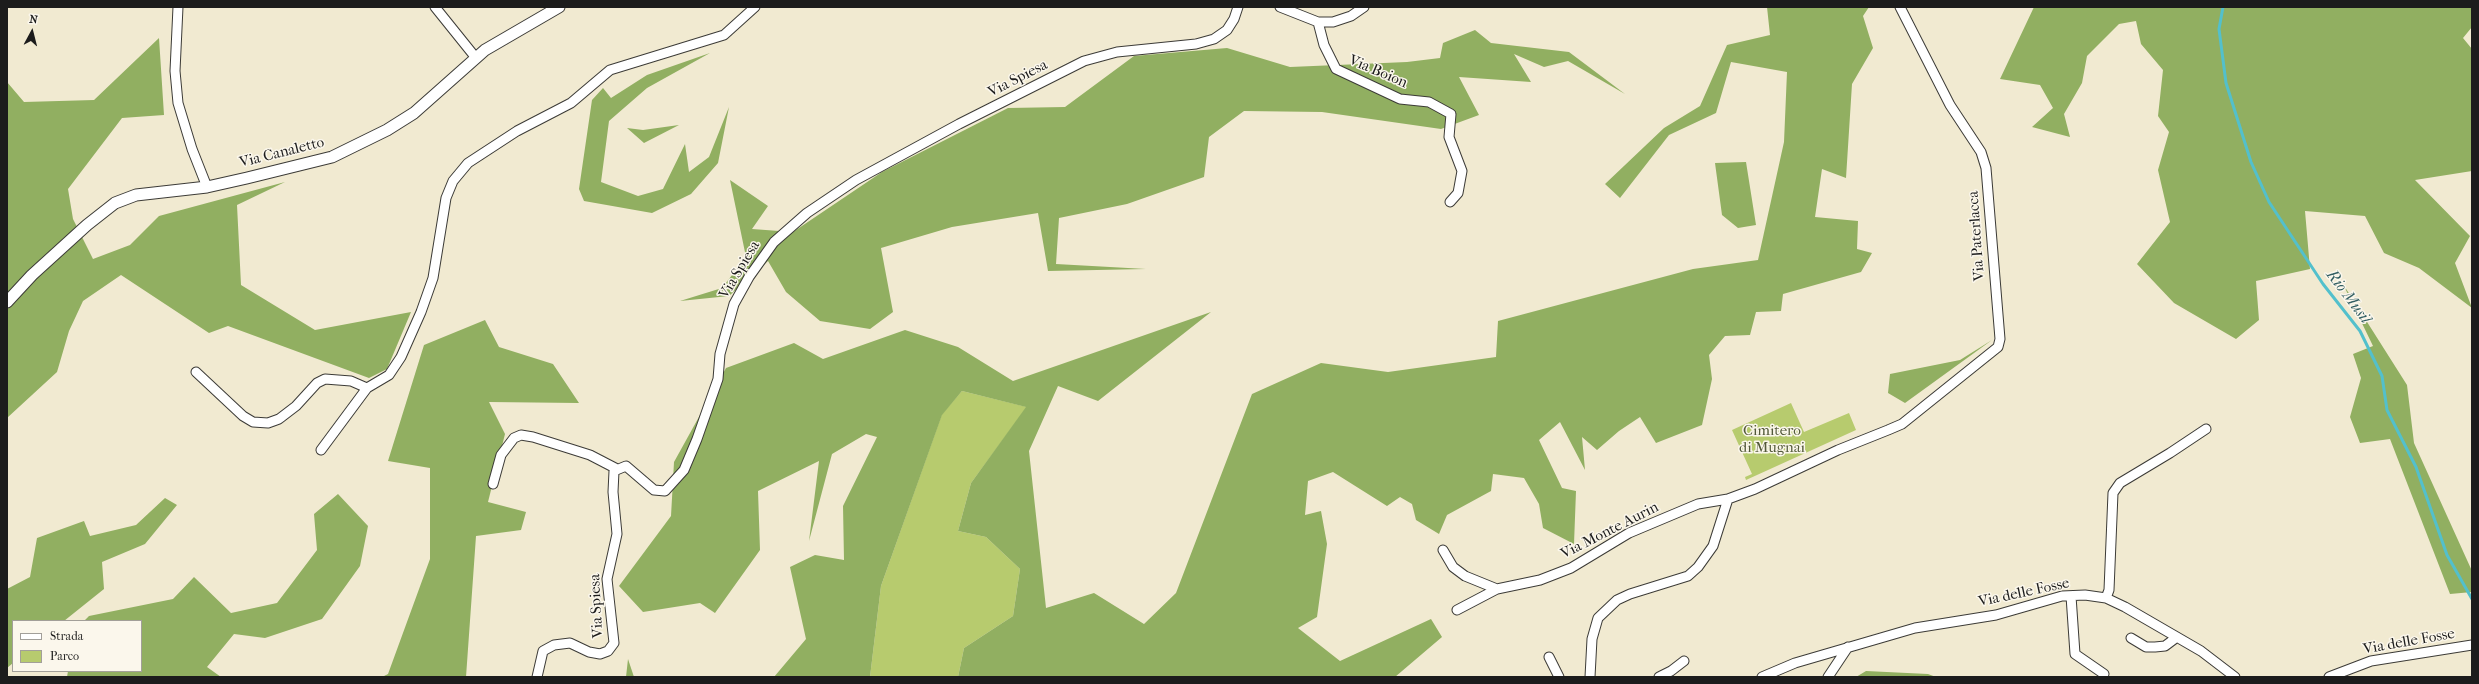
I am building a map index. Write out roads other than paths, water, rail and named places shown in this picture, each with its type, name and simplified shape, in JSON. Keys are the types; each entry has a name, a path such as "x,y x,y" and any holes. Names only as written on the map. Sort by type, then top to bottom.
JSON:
{"street":[{"path":"178,7 175,71 178,103 192,149 207,187"},
{"path":"435,7 476,58"},
{"name":"Via Canaletto","path":"7,302 32,275 81,230 115,203 140,195 207,187 306,164 332,156 360,144 414,113 476,58 500,40 560,7"},
{"path":"321,450 367,388 390,375 401,357 421,312 433,278 446,198 453,181 468,163 517,130 571,103 610,70 724,35 755,7"},
{"name":"Via Spiesa","path":"537,677 543,651 554,645 570,643 589,652 600,654 608,651 614,643 607,579 616,534 613,492 614,471 626,466 654,490 666,491 673,485 684,470 697,440 718,379 720,354 734,304 748,277 774,242 807,213 856,180 959,124 1084,61 1117,52 1196,44 1214,39 1227,30 1234,19 1238,7"},
{"path":"1280,7 1318,22 1333,22 1351,16 1364,7"},
{"name":"Via Paterlacca","path":"1888,430 1902,424 1998,347 2000,339 1986,168 1981,152 1950,105 1900,7"},
{"name":"Via Boion","path":"1318,22 1324,45 1336,69 1400,100 1429,102 1451,114 1449,137 1462,171 1458,193 1450,202"},
{"path":"196,372 243,416 253,422 268,423 279,419 296,406 317,383 326,379 351,381 367,388"},
{"path":"2106,598 2109,590 2113,494 2120,483 2170,454 2206,428"},
{"name":"Via Monte Aurin","path":"1457,610 1497,589 1540,580 1571,568 1629,534 1698,504 1728,499 1888,430"},
{"path":"493,484 501,455 514,438 521,435 533,437 590,455 617,469"},
{"path":"1590,677 1592,639 1598,618 1617,600 1630,594 1688,576 1698,567 1713,546 1728,499"},
{"path":"1443,550 1453,567 1465,576 1497,589"},
{"name":"Via delle Fosse","path":"1762,677 1795,663 1915,628 1996,615 2062,596 2085,594 2106,598 2177,637 2201,651 2235,677"},
{"path":"2071,596 2075,654 2104,674"},
{"path":"2131,638 2146,647 2155,647 2165,646 2177,637"},
{"name":"Via delle Fosse","path":"2329,677 2371,660 2472,645"},
{"path":"1828,677 1848,647"},
{"path":"1549,657 1559,677"},
{"path":"1659,677 1671,671 1684,661"},
{"path":"1583,677 1591,665"}],"waterway":[{"name":"Rio Musil","path":"2223,7 2219,29 2226,83 2251,162 2269,202 2323,284 2360,331 2382,376 2387,410 2416,467 2447,555 2472,599"}],"park label":[{"name":"Cimitero di Mugnai","path":"1772,440"}]}
